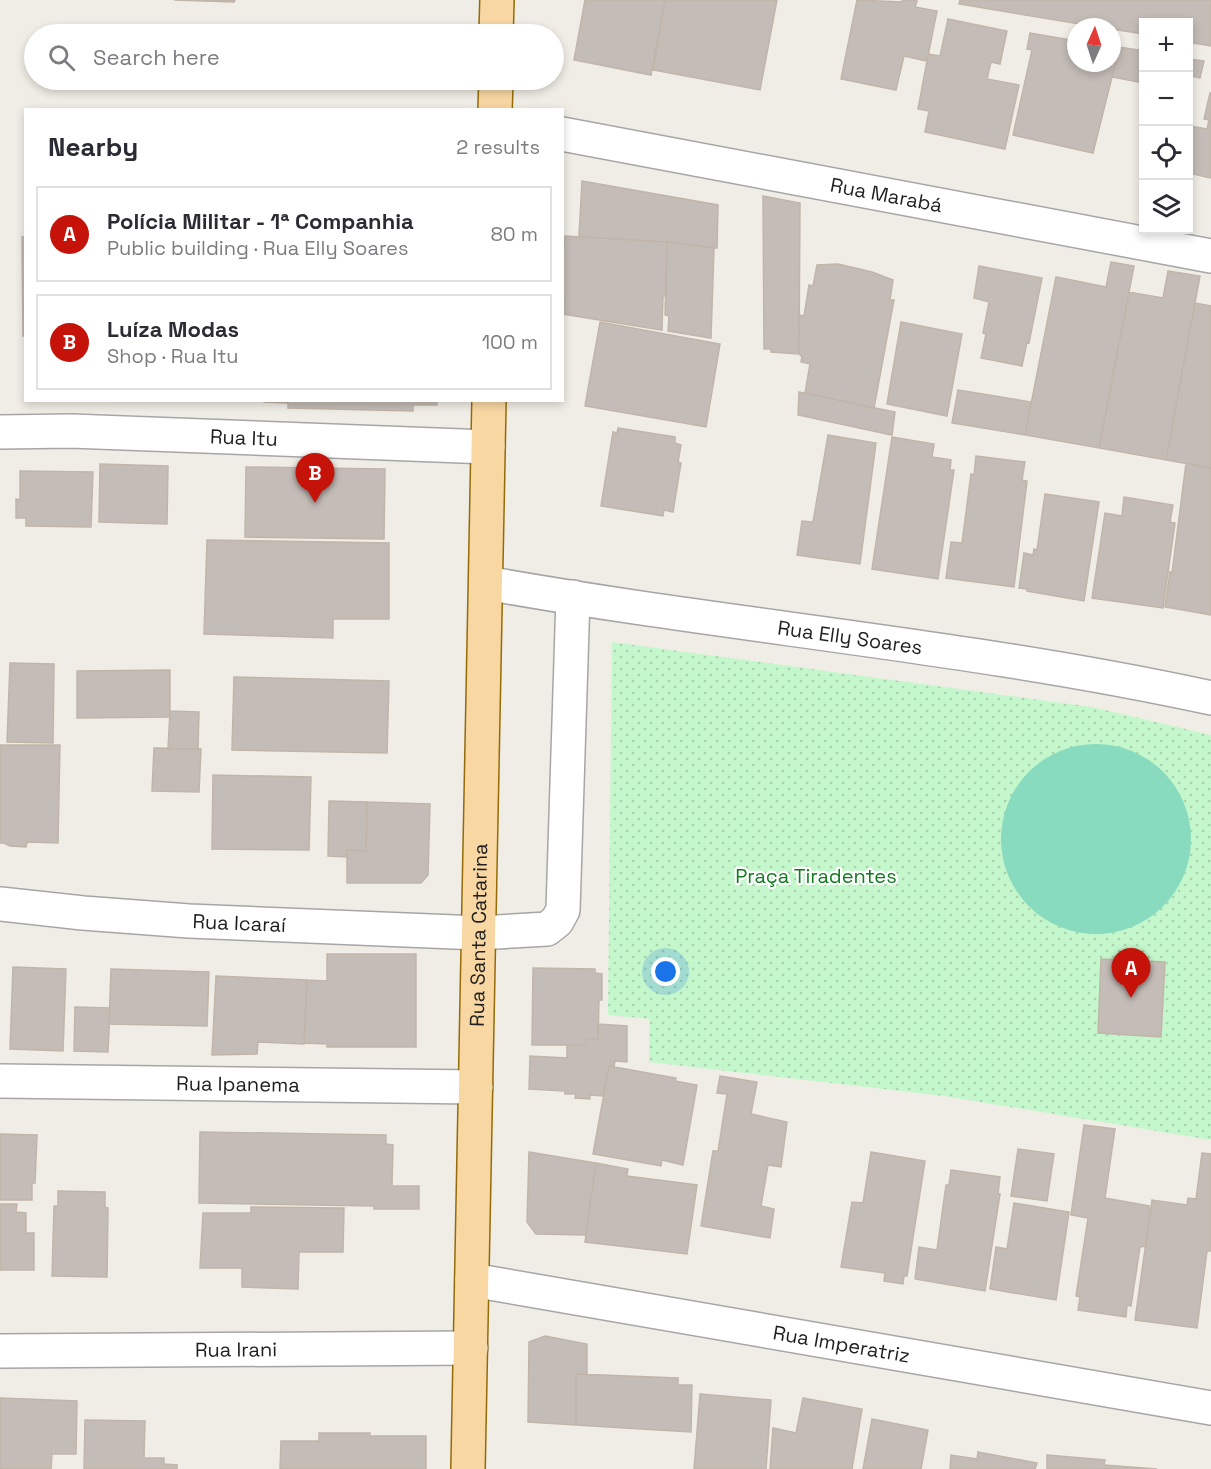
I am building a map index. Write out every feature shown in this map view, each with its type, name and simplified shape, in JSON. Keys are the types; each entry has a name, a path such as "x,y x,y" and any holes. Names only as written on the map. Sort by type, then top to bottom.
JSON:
{"main road":[{"path":"496,24 497,0"},
{"path":"495,108 496,90"},
{"name":"Rua Santa Catarina","path":"468,1469 489,402"}],"street":[{"name":"Rua Marabá","path":"564,134 1211,256"},
{"name":"Rua Itu","path":"0,432 92,431 488,447"},
{"name":"Rua Elly Soares","path":"486,583 1016,662 1158,686 1211,698"},
{"name":"Rua Icaraí","path":"0,904 189,921 479,933 547,928 557,921 563,910 573,597"},
{"name":"Rua Ipanema","path":"0,1082 476,1088"},
{"name":"Rua Imperatriz","path":"472,1280 1211,1408"},
{"name":"Rua Irani","path":"0,1351 471,1348"}],"green space":[{"name":"Praça Tiradentes","path":"612,642 1092,707 1211,735 1211,1140 944,1096 649,1062 650,1019 608,1015"},
{"path":"1087,744 1105,744 1141,755 1156,765 1170,779 1187,811 1191,839 1187,867 1180,884 1170,899 1156,913 1124,930 1105,934 1087,934 1051,923 1036,913 1022,899 1005,867 1001,848 1001,830 1012,794 1022,779 1036,765 1068,748"}],"building":[{"path":"174,0 235,0 234,2"},
{"path":"585,0 665,0 651,75 574,60"},
{"path":"665,0 777,0 760,90 653,70"},
{"path":"857,0 902,2 902,0 914,0 917,1 915,7 937,11 927,61 904,56 896,90 841,79"},
{"path":"960,0 1211,0 1211,46 1193,43 1193,18 1139,18 1139,33 1121,30 1121,18 1067,18 1067,22 959,4"},
{"path":"948,19 1007,31 1000,64 991,62 987,79 1019,85 1005,149 925,132 929,111 918,109 927,61 929,54 940,56"},
{"path":"1030,33 1067,39 1067,72 1113,72 1093,153 1013,135 1032,50 1027,49"},
{"path":"1121,47 1139,50 1139,82 1112,77 1113,72 1121,72"},
{"path":"1193,60 1204,61 1200,78 1193,76"},
{"path":"1211,93 1211,178 1193,174 1193,127 1207,129 1209,120 1204,119"},
{"path":"582,181 718,205 717,248 579,236"},
{"path":"763,196 800,203 799,354 771,352 771,349 764,349"},
{"path":"565,236 667,242 666,296 663,296 662,330 564,314"},
{"path":"22,237 24,237 24,336"},
{"path":"667,242 714,248 711,338 668,331 669,316 665,315"},
{"path":"1111,262 1134,266 1099,448 1025,435 1056,277 1106,287"},
{"path":"838,264 872,272 893,280 890,300 894,300 874,408 805,393 810,364 801,362 802,357 799,354 799,315 804,316 809,285 813,286 817,265"},
{"path":"979,266 1042,278 1022,366 981,358 989,302 974,298"},
{"path":"1168,271 1200,276 1166,460 1099,448 1129,292 1163,298"},
{"path":"1195,303 1211,306 1211,468 1166,460"},
{"path":"600,322 720,344 706,427 585,406"},
{"path":"901,322 962,334 947,416 887,404"},
{"path":"958,390 1031,402 1025,435 952,423"},
{"path":"799,392 895,412 892,435 798,415"},
{"path":"264,402 437,402 437,405 413,405 413,411 288,408 288,403"},
{"path":"618,428 675,437 675,443 681,445 678,462 681,463 673,512 664,510 663,516 601,506 613,432 617,433"},
{"path":"828,435 876,443 860,564 797,555 802,521 813,522"},
{"path":"892,437 934,444 932,457 951,460 950,470 954,470 938,579 872,569"},
{"path":"976,456 1025,462 1022,480 1027,481 1014,587 946,578 951,542 962,543 971,474 974,475"},
{"path":"1186,463 1211,468 1211,615 1165,607 1170,572 1172,573"},
{"path":"100,464 168,466 167,524 99,522"},
{"path":"246,467 385,469 384,539 245,537"},
{"path":"20,471 93,472 91,527 26,526 26,518 16,518 16,499 20,500"},
{"path":"1045,494 1099,502 1084,601 1019,588 1024,553 1033,555 1034,549 1037,550"},
{"path":"1124,497 1173,505 1170,522 1175,523 1163,608 1092,598 1105,513 1122,516"},
{"path":"207,540 389,543 389,619 333,619 333,638 204,634"},
{"path":"10,663 54,664 53,743 7,742"},
{"path":"170,670 170,717 77,718 77,671"},
{"path":"234,677 389,681 387,753 232,750"},
{"path":"170,711 199,712 198,749 168,749"},
{"path":"0,745 60,745 58,843 27,842 26,847 0,843"},
{"path":"154,748 201,749 199,792 152,791"},
{"path":"213,775 311,777 309,850 212,849"},
{"path":"329,801 367,802 366,851 347,850 347,857 328,856"},
{"path":"367,802 430,804 428,875 421,883 347,883 347,850 366,851"},
{"path":"327,954 416,954 416,1047 327,1047 327,1044 304,1043 307,980 327,981"},
{"path":"1101,959 1165,962 1161,1037 1098,1033"},
{"path":"13,967 66,969 63,1051 10,1049"},
{"path":"533,968 595,969 595,973 602,974 598,1039 586,1039 586,1045 532,1045"},
{"path":"111,969 209,972 207,1026 109,1024"},
{"path":"216,976 307,980 304,1044 258,1042 257,1054 212,1055"},
{"path":"75,1007 110,1008 108,1052 74,1051"},
{"path":"598,1024 627,1026 627,1062 615,1061 614,1067 609,1066 603,1096 590,1095 590,1099 575,1098 576,1094 565,1094 565,1091 529,1089 530,1056 567,1058 567,1045 586,1045 586,1039 598,1039"},
{"path":"609,1066 676,1078 675,1081 697,1085 683,1165 662,1160 661,1166 593,1154"},
{"path":"720,1076 757,1082 751,1114 787,1122 781,1167 768,1165 761,1206 774,1209 770,1238 701,1226 713,1151 718,1151 727,1094 717,1093"},
{"path":"1084,1125 1115,1129 1105,1198 1149,1206 1151,1210 1146,1246 1140,1247 1131,1306 1127,1305 1126,1317 1078,1310 1080,1297 1076,1296 1088,1218 1071,1215"},
{"path":"200,1132 386,1135 386,1144 393,1145 392,1186 419,1186 419,1209 199,1203"},
{"path":"0,1134 37,1135 32,1200 0,1200"},
{"path":"1018,1149 1054,1154 1047,1201 1011,1196"},
{"path":"529,1152 596,1163 586,1235 536,1234 527,1222"},
{"path":"871,1152 925,1161 907,1276 904,1276 903,1284 884,1281 885,1273 841,1267 852,1202 863,1203"},
{"path":"1202,1153 1211,1154 1211,1251 1207,1251 1197,1328 1135,1320 1152,1200 1187,1205 1188,1198 1196,1199"},
{"path":"596,1163 628,1169 627,1176 697,1185 687,1254 585,1242"},
{"path":"951,1170 1000,1177 998,1194 1000,1194 985,1291 915,1279 919,1247 937,1250 946,1185 949,1185"},
{"path":"58,1191 105,1192 105,1207 108,1208 107,1277 52,1276 54,1206 58,1206"},
{"path":"1014,1203 1069,1212 1056,1300 990,1289 996,1247 1007,1249"},
{"path":"0,1204 17,1204 16,1212 26,1213 26,1233 34,1233 34,1270 0,1270"},
{"path":"251,1207 344,1208 343,1252 299,1252 298,1289 242,1287 242,1268 200,1268 203,1213 251,1213"},
{"path":"545,1336 587,1344 587,1374 576,1374 576,1425 528,1422 529,1342"},
{"path":"576,1374 678,1378 678,1385 692,1385 691,1432 576,1425"},
{"path":"700,1394 771,1400 766,1469 694,1469"},
{"path":"0,1398 77,1401 76,1454 52,1454 51,1469 0,1469"},
{"path":"803,1398 862,1409 852,1469 770,1469 773,1428 796,1433"},
{"path":"872,1419 928,1430 921,1469 863,1469"},
{"path":"85,1420 145,1421 144,1458 164,1458 164,1464 177,1465 177,1469 84,1469"},
{"path":"319,1433 426,1436 426,1469 280,1469 281,1441 319,1441"},
{"path":"978,1452 1037,1463 1035,1469 950,1469 951,1455 977,1459"},
{"path":"1047,1455 1105,1460 1104,1465 1157,1469 1047,1469"}],"place":[{"name":"Luíza Modas","path":"315,503"},
{"name":"Polícia Militar - 1ª Companhia","path":"1131,998"}]}
